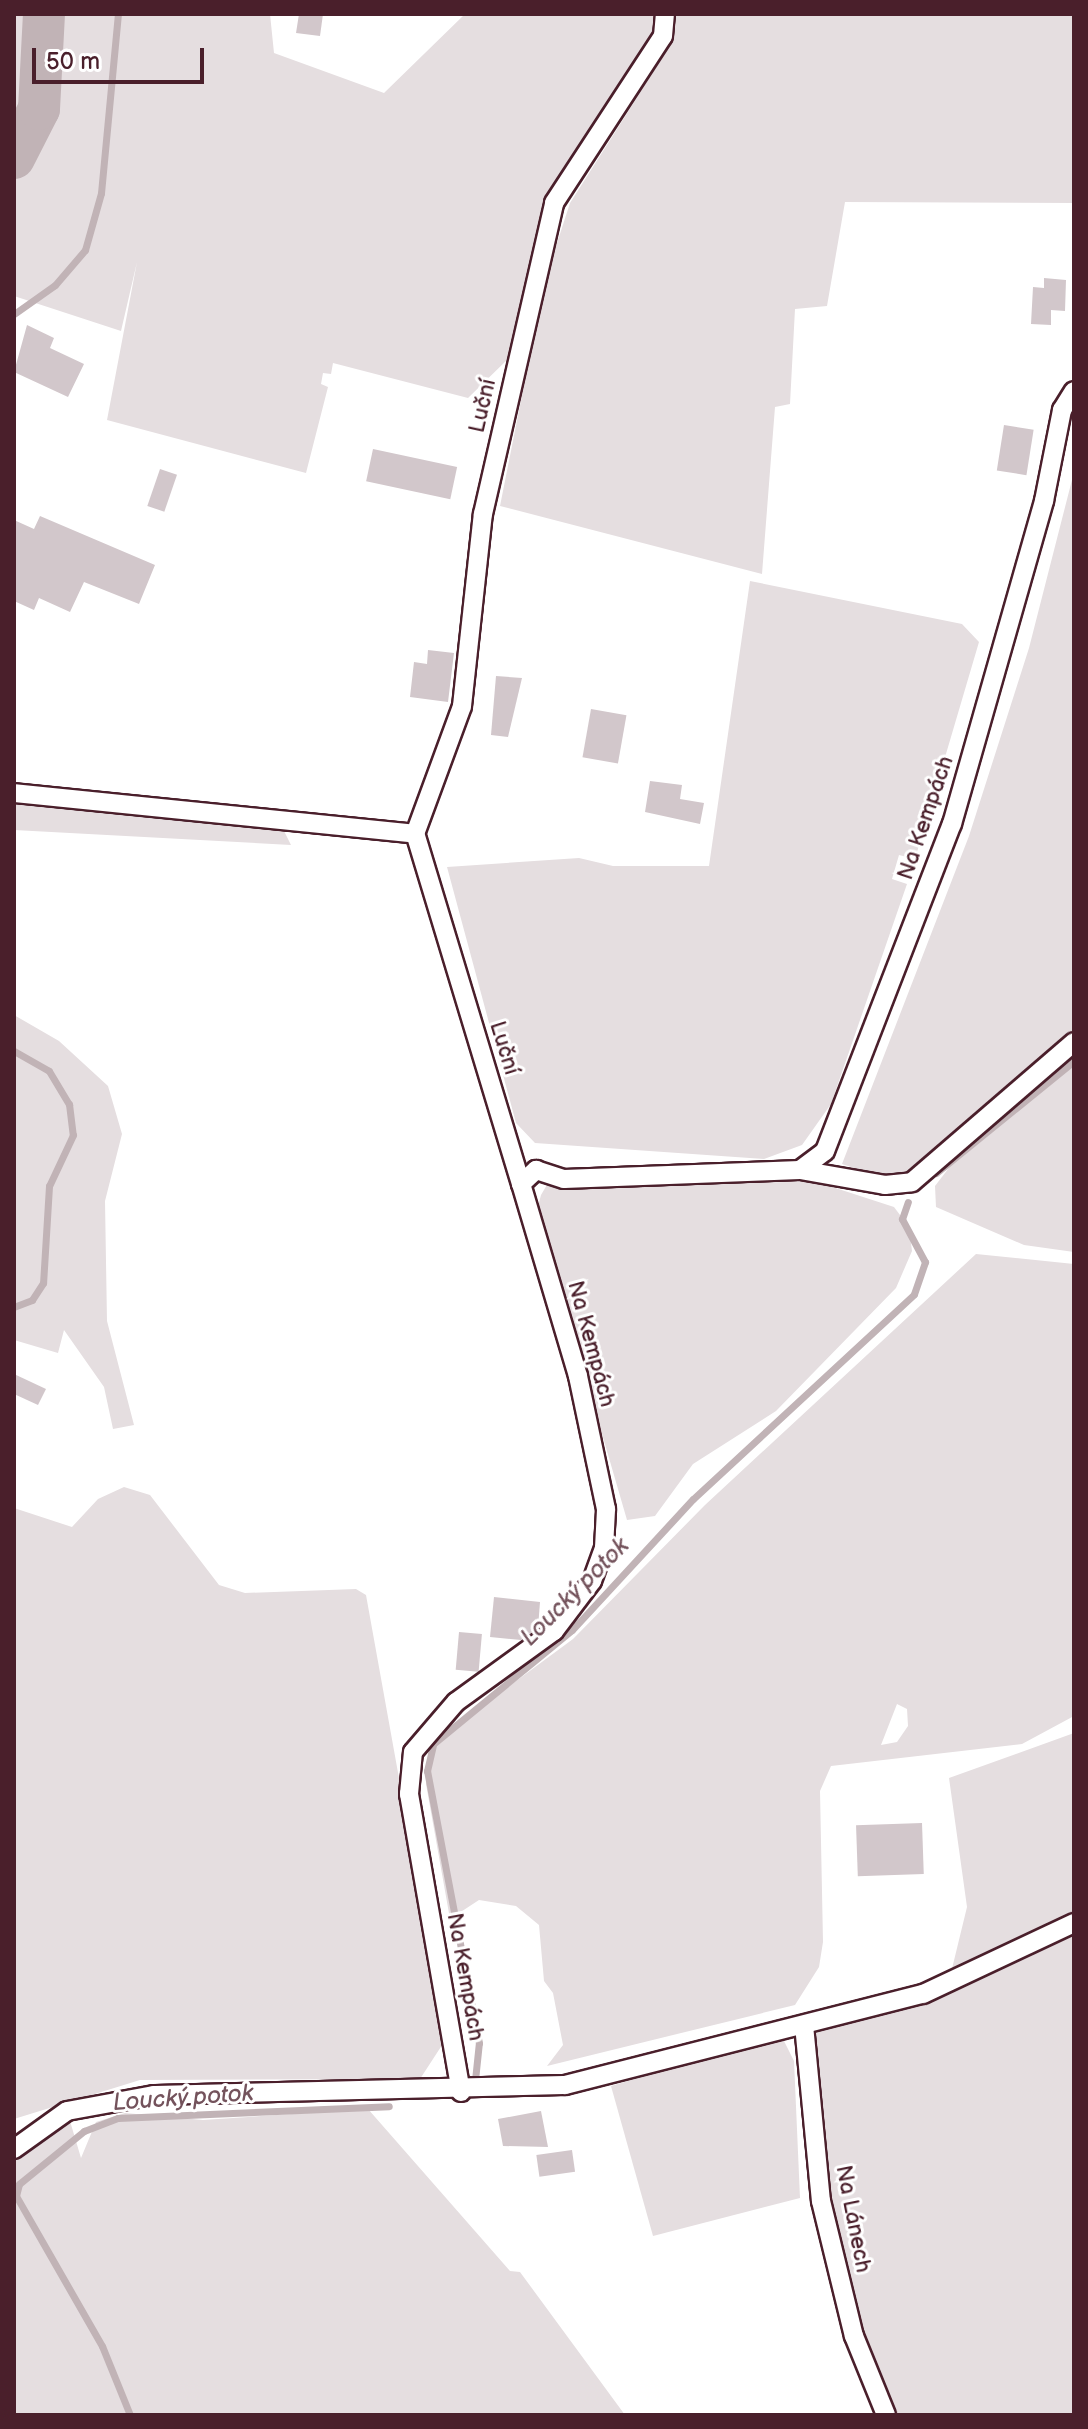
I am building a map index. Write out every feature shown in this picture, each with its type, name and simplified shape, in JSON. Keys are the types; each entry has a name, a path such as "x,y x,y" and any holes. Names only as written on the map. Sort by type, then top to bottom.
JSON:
{"street":[{"name":"Luční","path":"521,1184 415,834 462,706 483,514 554,203 663,36 665,14"},
{"name":"Na Kempách","path":"800,1170 825,1151 952,824 1044,501 1062,410 1074,391"},
{"path":"14,793 415,834"},
{"path":"521,1184 536,1170 564,1179 800,1170 885,1185 912,1182 1074,1042"},
{"name":"Na Kempách","path":"461,2092 409,1794 413,1752 456,1702 554,1631 592,1581 604,1548 606,1509 578,1376 521,1184"},
{"path":"14,2149 67,2111 154,2095 461,2092 565,2085 923,1994 1074,1923"},
{"name":"Na Lánech","path":"804,2025 821,2201 854,2336 886,2415"}],"shaded area":[{"path":"14,14 270,14 274,53 384,93 465,14 1074,14 1074,203 845,202 827,306 795,309 790,404 775,407 762,574 500,506 545,280 570,203 659,63 644,61 554,203 509,358 468,398 333,363 331,374 323,373 321,384 328,387 306,473 107,420 137,262 121,331 14,296"},
{"path":"1074,472 1074,1041 899,1183 842,1164 969,836 1029,648"},
{"path":"750,581 962,624 979,642 915,859 899,855 892,879 907,884 831,1104 802,1145 764,1159 535,1143 516,1123 447,867 579,858 613,866 709,866"},
{"path":"14,799 281,825 291,845 14,830"},
{"path":"14,1015 59,1041 108,1086 122,1134 105,1201 107,1321 134,1425 113,1429 104,1387 64,1330 58,1353 14,1340"},
{"path":"1074,1062 1074,1252 1024,1245 936,1207 935,1186 958,1156"},
{"path":"817,1182 894,1207 909,1227 912,1251 896,1288 776,1411 693,1464 655,1516 627,1520 537,1210 541,1195 548,1183"},
{"path":"976,1254 1074,1264 1074,1716 1022,1744 831,1766 820,1791 823,1942 819,1967 795,2005 547,2066 563,2045 553,1993 544,1981 539,1925 516,1906 479,1900 450,1919 426,1784 432,1751 446,1733 573,1639 705,1505","holes":["897,1704 907,1709 908,1726 897,1742 881,1745"]},
{"path":"124,1487 150,1495 219,1585 245,1593 356,1589 366,1595 446,2039 420,2079 140,2080 14,2119 14,1508 72,1527 98,1499"},
{"path":"1074,1733 1074,2415 886,2415 821,2201 804,2025 949,1981 967,1907 949,1778"},
{"path":"773,2039 784,2041 794,2061 800,2198 653,2236 611,2086"},
{"path":"368,2109 510,2271 520,2272 625,2415 14,2415 14,2149 67,2111 81,2158 96,2122 125,2113 203,2120"}],"building":[{"path":"299,14 323,14 320,36 296,33"},
{"path":"1044,278 1066,280 1065,311 1051,310 1051,325 1031,324 1033,287 1044,288"},
{"path":"27,325 54,338 50,348 84,364 68,397 14,372"},
{"path":"1004,425 1034,430 1026,475 997,470"},
{"path":"373,449 457,467 450,499 366,481"},
{"path":"160,469 177,475 164,512 147,506"},
{"path":"40,516 155,565 139,604 84,582 70,612 39,598 34,610 14,601 14,520 34,529"},
{"path":"428,650 454,653 448,702 410,697 414,662 427,664"},
{"path":"496,676 522,678 508,737 491,735"},
{"path":"591,709 626,715 618,764 582,757"},
{"path":"650,781 682,785 680,799 704,803 700,824 645,812"},
{"path":"14,1374 46,1389 38,1405 14,1394"},
{"path":"494,1597 540,1602 538,1628 521,1640 490,1637"},
{"path":"459,1632 482,1634 479,1672 456,1670"},
{"path":"922,1823 924,1874 858,1876 856,1825"},
{"path":"541,2111 548,2147 503,2146 498,2119"},
{"path":"572,2150 575,2172 539,2177 536,2155"}],"waterway":[{"path":"14,158 39,109 44,14"},
{"path":"14,314 55,285 85,250 101,193 118,14"},
{"path":"14,1051 49,1071 69,1104 73,1135 49,1186 43,1283 32,1300 14,1307"},
{"name":"Loucký potok","path":"936,1173 1074,1061"},
{"name":"Loucký potok","path":"475,2080 479,2043 427,1771 433,1744 572,1630 693,1499 914,1294 925,1262 902,1219 908,1202"},
{"name":"Loucký potok","path":"130,2415 102,2346 16,2196 19,2184 84,2131 118,2118 389,2106"}]}
